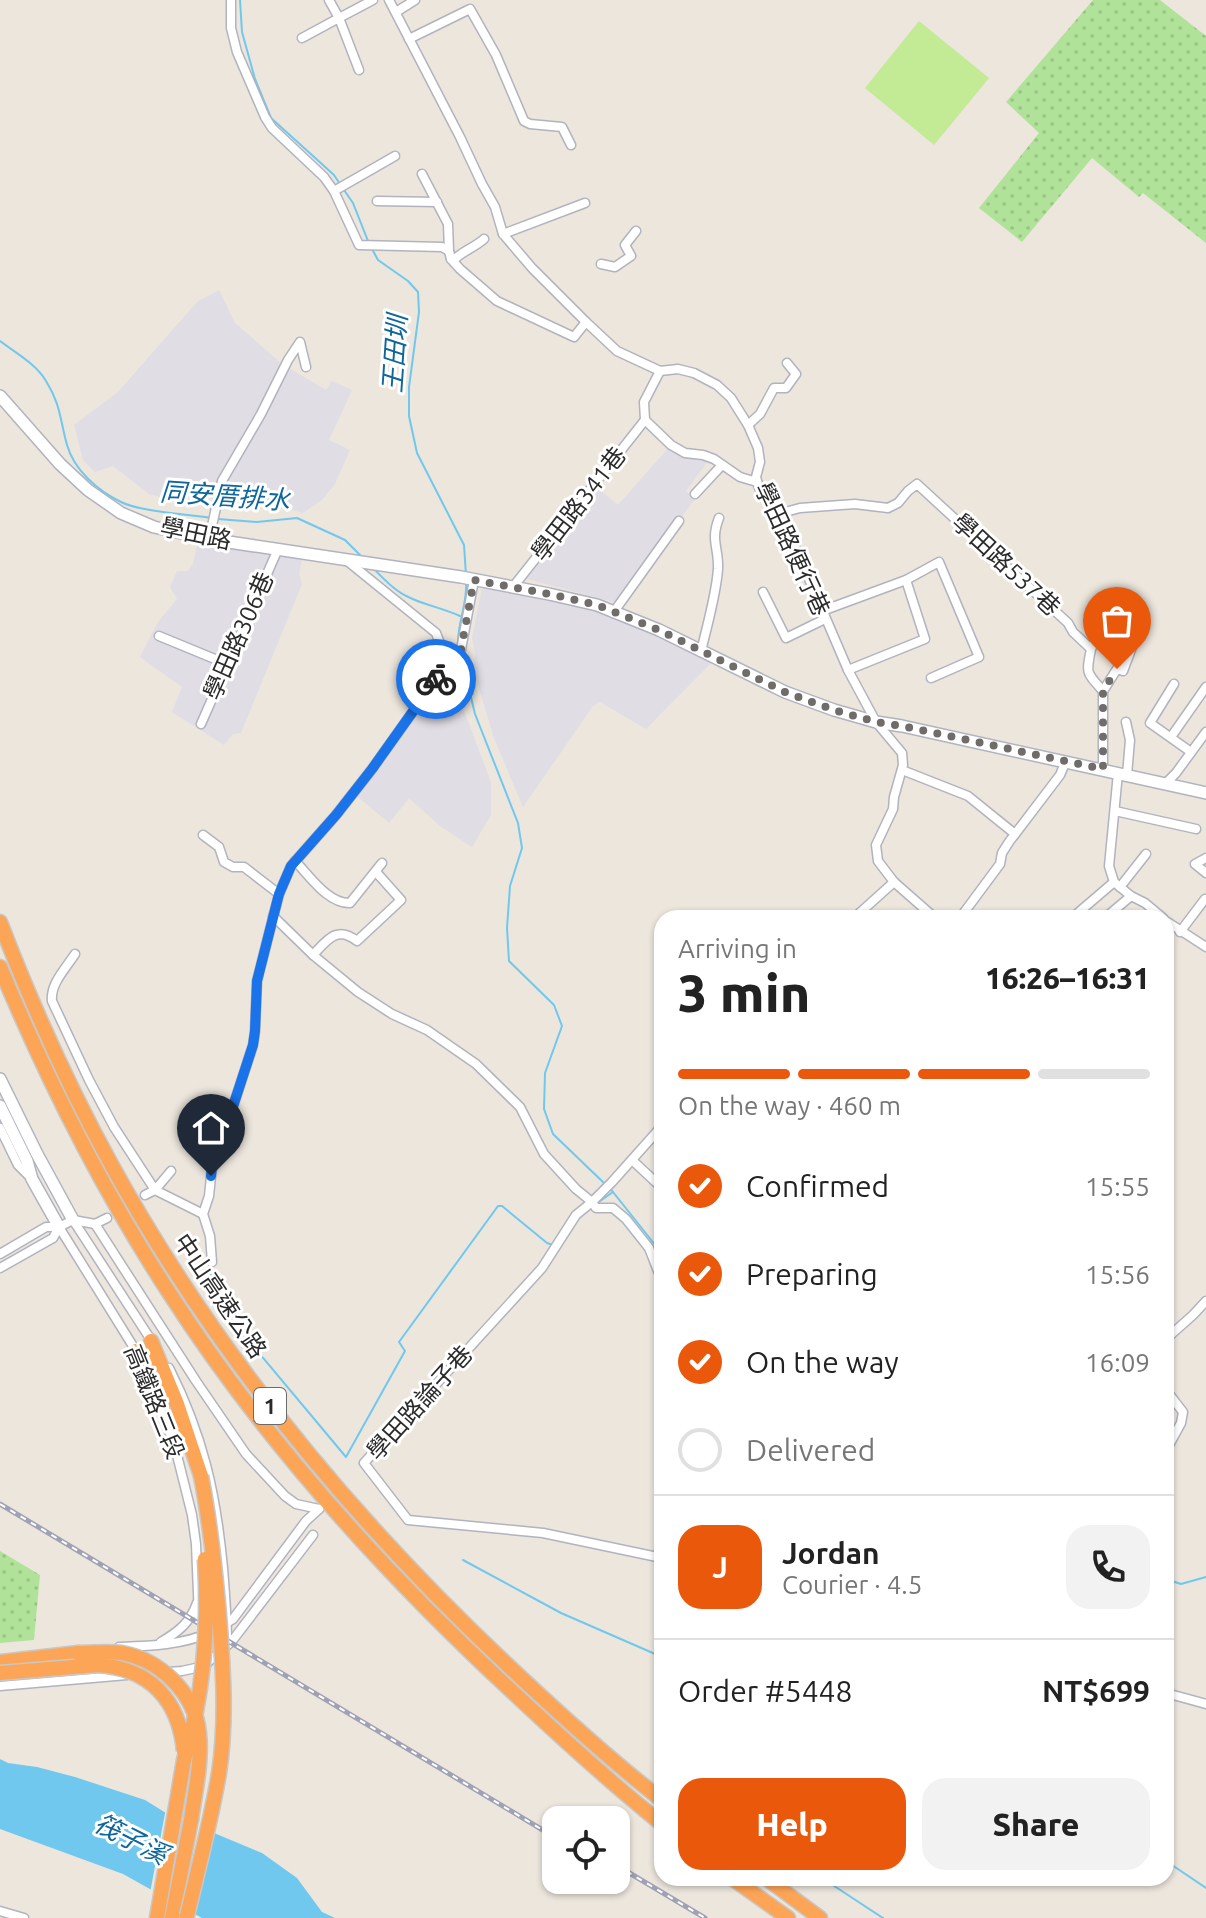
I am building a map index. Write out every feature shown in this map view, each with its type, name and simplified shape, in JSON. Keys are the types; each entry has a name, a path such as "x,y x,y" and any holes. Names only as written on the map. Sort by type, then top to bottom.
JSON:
{"highway":[{"name":"中山高速公路","path":"0,922 38,1015 111,1165 183,1285 253,1384 329,1479 433,1593 568,1721 654,1793"},
{"name":"中山高速公路","path":"0,967 51,1083 97,1174 169,1294 240,1394 308,1479 422,1605 557,1734 654,1818"},
{"path":"151,1341 181,1415 196,1478 205,1553 206,1635 199,1699 184,1760 157,1918"},
{"path":"136,1351 150,1366 170,1408 209,1519 215,1562 224,1708 219,1776 187,1918"},
{"path":"0,1659 122,1653 151,1664 182,1690 195,1716 200,1748 174,1914"},
{"path":"0,1673 97,1665 124,1668 137,1674 157,1688 172,1706 181,1731 184,1760"},
{"path":"149,1918 165,1880"},
{"path":"743,1886 788,1918"},
{"path":"777,1886 820,1918"}],"main road":[{"name":"學田路","path":"0,396 60,464 88,490 131,518 154,527 474,580"},
{"path":"474,580 597,605 659,630 785,692 834,710 876,722 1206,793"},
{"path":"0,1079 73,1220"},
{"path":"0,1106 27,1161 32,1179 59,1227"}],"street":[{"path":"231,0 231,28 237,52 265,117 272,128 324,177 334,191 359,245 442,247 497,301 574,337 586,322"},
{"path":"329,0 359,70"},
{"path":"302,38 373,0"},
{"name":"學田路便行巷","path":"389,0 495,207 503,234 532,268 617,351 660,371 678,369 694,373 717,385 731,398 758,448 760,462 756,477 759,488 791,537 848,670 876,722"},
{"path":"396,12 415,0"},
{"path":"409,39 469,4 496,55 524,121 562,127 571,145"},
{"path":"334,191 395,156"},
{"path":"422,174 448,224 450,255"},
{"path":"377,201 437,202"},
{"path":"503,234 585,203"},
{"path":"601,264 615,267 631,256 625,245 636,231"},
{"path":"450,255 456,258 484,239"},
{"path":"210,534 222,481 300,342 306,367"},
{"path":"748,425 760,414 774,388 786,388 796,374 787,363"},
{"name":"學田路341巷","path":"513,587 645,420 644,402 660,371"},
{"path":"645,420 671,445 685,453 714,459 740,477 757,482"},
{"path":"695,494 722,465"},
{"name":"學田路537巷","path":"778,514 800,508 855,504 888,508 898,503 917,484 1068,623 1091,649"},
{"path":"701,652 716,586 718,566 713,532 719,518"},
{"path":"613,613 679,521"},
{"name":"學田路306巷","path":"201,724 278,549"},
{"path":"212,1262 210,1236 203,1214 209,1196 213,1157 225,1131 253,1045 257,981 279,894 291,866 372,769 444,668 446,659 436,633 345,559"},
{"path":"763,592 786,638 824,615 906,580 939,562 979,657 931,678"},
{"path":"446,659 460,655 474,580"},
{"path":"848,670 925,639 906,580"},
{"path":"1103,691 1089,676 1087,669 1091,649 1109,611 1141,623 1123,671 1117,669 1103,691 1103,769"},
{"path":"159,636 227,664"},
{"path":"1174,684 1150,723 1191,752"},
{"path":"1171,737 1206,687"},
{"path":"876,722 902,753 903,765 893,809 876,845 878,861 894,882 926,910"},
{"path":"1126,722 1130,740 1115,811 1109,866 1117,885 1153,910"},
{"path":"1165,784 1206,732"},
{"path":"966,910 1000,864 1002,853 1015,834 1060,775 1066,761"},
{"path":"902,770 968,796 1015,834"},
{"path":"1115,811 1196,829"},
{"path":"203,835 219,847 224,862 233,867 244,867 279,894"},
{"path":"1083,910 1117,885 1146,854"},
{"path":"1205,872 1195,864 1206,858"},
{"path":"295,861 341,904 350,903 382,863"},
{"path":"313,955 328,939 341,933 357,941 401,900 376,872"},
{"path":"863,910 894,882"},
{"path":"1114,910 1131,896"},
{"path":"1180,932 1205,899"},
{"path":"273,916 313,955 358,992 392,1014 427,1030 476,1064 520,1107 544,1154 552,1163 596,1208 613,1208 626,1219 649,1248 654,1261"},
{"path":"1174,927 1206,947"},
{"path":"75,954 51,994 89,1080 114,1127 155,1190 203,1214"},
{"path":"0,1128 18,1165 32,1179"},
{"name":"學田路論子巷","path":"654,1135 576,1215 542,1268 364,1463 408,1520 543,1533 654,1556"},
{"path":"632,1160 654,1181"},
{"path":"145,1195 155,1190 171,1171"},
{"path":"0,1254 46,1227 59,1227 73,1220 95,1224 107,1218"},
{"name":"高鐵路三段","path":"73,1220 166,1361 198,1433 218,1517 227,1646"},
{"path":"0,1659 156,1645 200,1637 233,1619 306,1521 319,1509 296,1504 285,1496 246,1454 95,1224"},
{"path":"0,1268 53,1238 59,1227"},
{"name":"高鐵路三段","path":"59,1227 136,1351 162,1409 192,1515 200,1637"},
{"path":"1174,1331 1206,1301"},
{"path":"1174,1400 1183,1412 1174,1436"},
{"path":"0,1686 200,1667 227,1646 313,1535"},
{"path":"156,1645 186,1625 199,1595"},
{"path":"200,1637 210,1653 218,1654"},
{"path":"1174,1695 1206,1704"},
{"path":"0,1911 24,1918"}],"shaded area":[{"path":"219,290 235,323 282,364 326,390 332,381 352,390 329,440 350,450 335,484 322,500 303,513 278,506 246,506 210,486 184,503 149,494 113,466 95,472 83,460 74,425 118,392 197,302"},
{"path":"672,444 711,457 686,491 695,499 617,603 527,579 530,570 598,489 618,505"},
{"path":"198,541 296,556 302,560 299,574 302,584 241,733 233,734 224,745 172,712 182,687 140,657 158,622 177,599 170,587 177,571 188,571 193,564"},
{"path":"482,588 560,598 611,616 712,662 646,729 600,702 593,706 523,807 494,738 474,672 472,638"},
{"path":"450,674 491,782 491,815 472,847 440,826 409,798 389,823 356,792 436,684"}],"green space":[{"path":"1093,0 1160,0 1206,36 1206,243 1143,193 1139,197 1092,158 1022,242 979,208 1039,133 1006,102"},
{"path":"919,21 989,78 934,145 865,88"},
{"path":"0,1551 40,1575 34,1640 0,1643"}],"water":[{"name":"筏子溪","path":"0,1759 75,1777 145,1800 166,1813 262,1853 297,1878 322,1912 335,1918 202,1918 123,1874 0,1829"}],"pier":[{"path":"166,1808 211,1827 193,1918 150,1893"}],"waterway":[{"name":"王田圳","path":"240,0 242,32 255,79 271,118 340,184"},
{"name":"王田圳","path":"344,190 353,203 368,241"},
{"name":"王田圳","path":"371,247 378,260 418,292 419,312 409,387 409,416 417,453 464,545 466,575"},
{"name":"同安厝排水","path":"0,341 31,364 46,381 57,405 70,454 96,486 130,505 211,518"},
{"name":"同安厝排水","path":"218,519 257,522 297,518 345,540 363,558"},
{"name":"同安厝排水","path":"373,568 404,595 460,616"},
{"name":"王田圳","path":"458,642 466,581"},
{"name":"同安厝排水","path":"461,656 475,714 518,823 522,848 510,886 507,928 509,961 554,1005 562,1026 545,1073 544,1109 553,1134 604,1183"},
{"name":"同安厝排水","path":"609,1187 654,1243"},
{"path":"596,1204 613,1192"},
{"path":"211,1273 212,1285 249,1341 346,1457 405,1351 399,1342 498,1206 553,1245"},
{"path":"463,1560 561,1613 654,1654"},
{"name":"同安厝排水","path":"1174,1582 1181,1584 1206,1577"},
{"path":"1174,1866 1206,1888"},
{"name":"王田圳","path":"834,1886 883,1918"}],"railway":[{"path":"0,1504 542,1830"},
{"path":"630,1873 705,1918"}],"way so far":[{"path":"436,679 446,659 460,655 474,580 597,605 659,630 785,692 834,710 876,722 1103,769 1103,691 1117,669"}],"route":[{"path":"211,1176 213,1157 225,1131 253,1045 257,981 285,878 291,866 372,769 436,679"}]}
